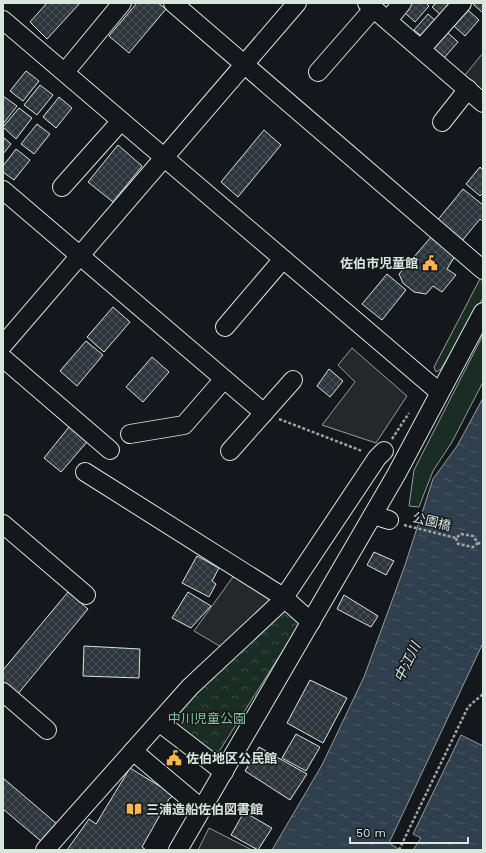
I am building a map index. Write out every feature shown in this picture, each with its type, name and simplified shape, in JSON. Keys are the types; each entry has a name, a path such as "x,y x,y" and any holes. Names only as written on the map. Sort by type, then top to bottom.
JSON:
{"street":[{"path":"65,72 122,3"},
{"path":"173,3 483,270"},
{"path":"3,345 297,3"},
{"path":"388,20 402,3"},
{"path":"421,49 462,3"},
{"path":"318,72 370,6 483,103"},
{"path":"3,20 439,392"},
{"path":"442,122 468,89"},
{"path":"62,187 121,121"},
{"path":"3,190 264,413"},
{"path":"225,327 283,259"},
{"path":"178,850 311,622 388,520 439,392 483,312"},
{"path":"3,358 110,450"},
{"path":"130,434 184,425 224,379"},
{"path":"230,450 292,380"},
{"path":"45,850 190,687 281,602 381,454"},
{"path":"85,472 283,597 311,622"},
{"path":"3,524 86,595"},
{"path":"3,692 48,730"},
{"path":"159,722 224,772"},
{"path":"133,751 202,809"}],"path":[{"path":"264,413 381,454 411,409"},
{"name":"公園橋","path":"388,520 456,538"},
{"name":"公園橋","path":"456,538 461,534 473,536 478,543 483,544"},
{"name":"公園橋","path":"456,538 458,544 473,547 478,543"},
{"path":"399,850 468,707 483,694"}],"green space":[{"path":"482,275 483,298 441,369 436,372 434,367"},
{"path":"483,335 483,382 452,442 433,471 419,507 409,506 414,470"},
{"name":"中川児童公園","path":"284,605 301,622 213,761 166,724"}],"shaded area":[{"path":"483,53 483,91 465,75"},
{"path":"352,348 407,396 376,443 322,425 355,382 338,365"},
{"path":"235,574 272,600 223,648 194,631"},
{"path":"209,828 252,850 198,850"}],"water":[{"name":"中江川","path":"483,398 483,643 389,843 400,850 272,850 322,765 364,677 404,568 433,479 457,446"},
{"path":"461,735 483,746 483,850 413,850 421,838 413,834"}],"building":[{"path":"47,3 80,3 47,39 30,22"},
{"path":"137,3 158,3 166,9 129,53 109,36"},
{"path":"412,3 426,3 429,6 415,22 404,12"},
{"path":"436,3 456,3 443,17 432,7"},
{"path":"483,3 483,13 473,4"},
{"path":"468,10 479,20 465,36 454,26"},
{"path":"428,14 439,24 425,39 414,30"},
{"path":"447,32 458,42 444,58 433,48"},
{"path":"26,71 39,81 23,101 10,91"},
{"path":"40,85 53,95 37,115 24,105"},
{"path":"3,96 17,106 3,124"},
{"path":"59,97 72,108 56,128 43,117"},
{"path":"19,108 32,118 16,139 3,127"},
{"path":"37,124 50,134 34,154 21,144"},
{"path":"264,130 281,145 238,197 221,182"},
{"path":"3,137 11,144 3,154"},
{"path":"118,145 142,166 113,202 88,182"},
{"path":"16,149 30,160 14,180 3,172 3,166"},
{"path":"480,167 483,170 483,193 480,196 466,184"},
{"path":"463,189 483,205 483,222 480,219 461,242 436,222"},
{"name":"佐伯市児童館","path":"432,236 455,256 447,269 456,275 442,292 433,286 426,294 414,292 403,283 399,274"},
{"path":"387,274 406,290 382,320 362,304"},
{"path":"113,307 130,322 104,352 87,337"},
{"path":"86,341 103,355 77,386 60,371"},
{"path":"152,357 169,372 143,402 126,387"},
{"path":"329,369 343,381 330,397 317,386"},
{"path":"69,427 87,442 61,472 44,458"},
{"path":"374,552 394,561 386,575 367,565"},
{"path":"197,556 219,568 212,581 216,584 209,597 182,583"},
{"path":"68,592 88,609 17,695 3,683 3,670"},
{"path":"188,592 211,606 191,628 172,618"},
{"path":"344,595 378,616 371,627 337,609"},
{"path":"84,646 140,649 139,678 83,676"},
{"path":"310,680 347,698 323,743 287,723"},
{"path":"296,734 320,747 306,771 282,758"},
{"path":"259,747 307,774 290,800 245,771"},
{"name":"三浦造船佐伯図書館","path":"130,768 174,795 169,799 142,847 146,850 67,850 89,819 96,824"},
{"path":"3,778 57,824 42,842 3,809"},
{"path":"244,812 272,828 258,850 231,835"}],"place":[{"name":"佐伯市児童館","path":"430,263"},
{"name":"佐伯地区公民館","path":"174,758"},
{"name":"三浦造船佐伯図書館","path":"134,809"}]}
